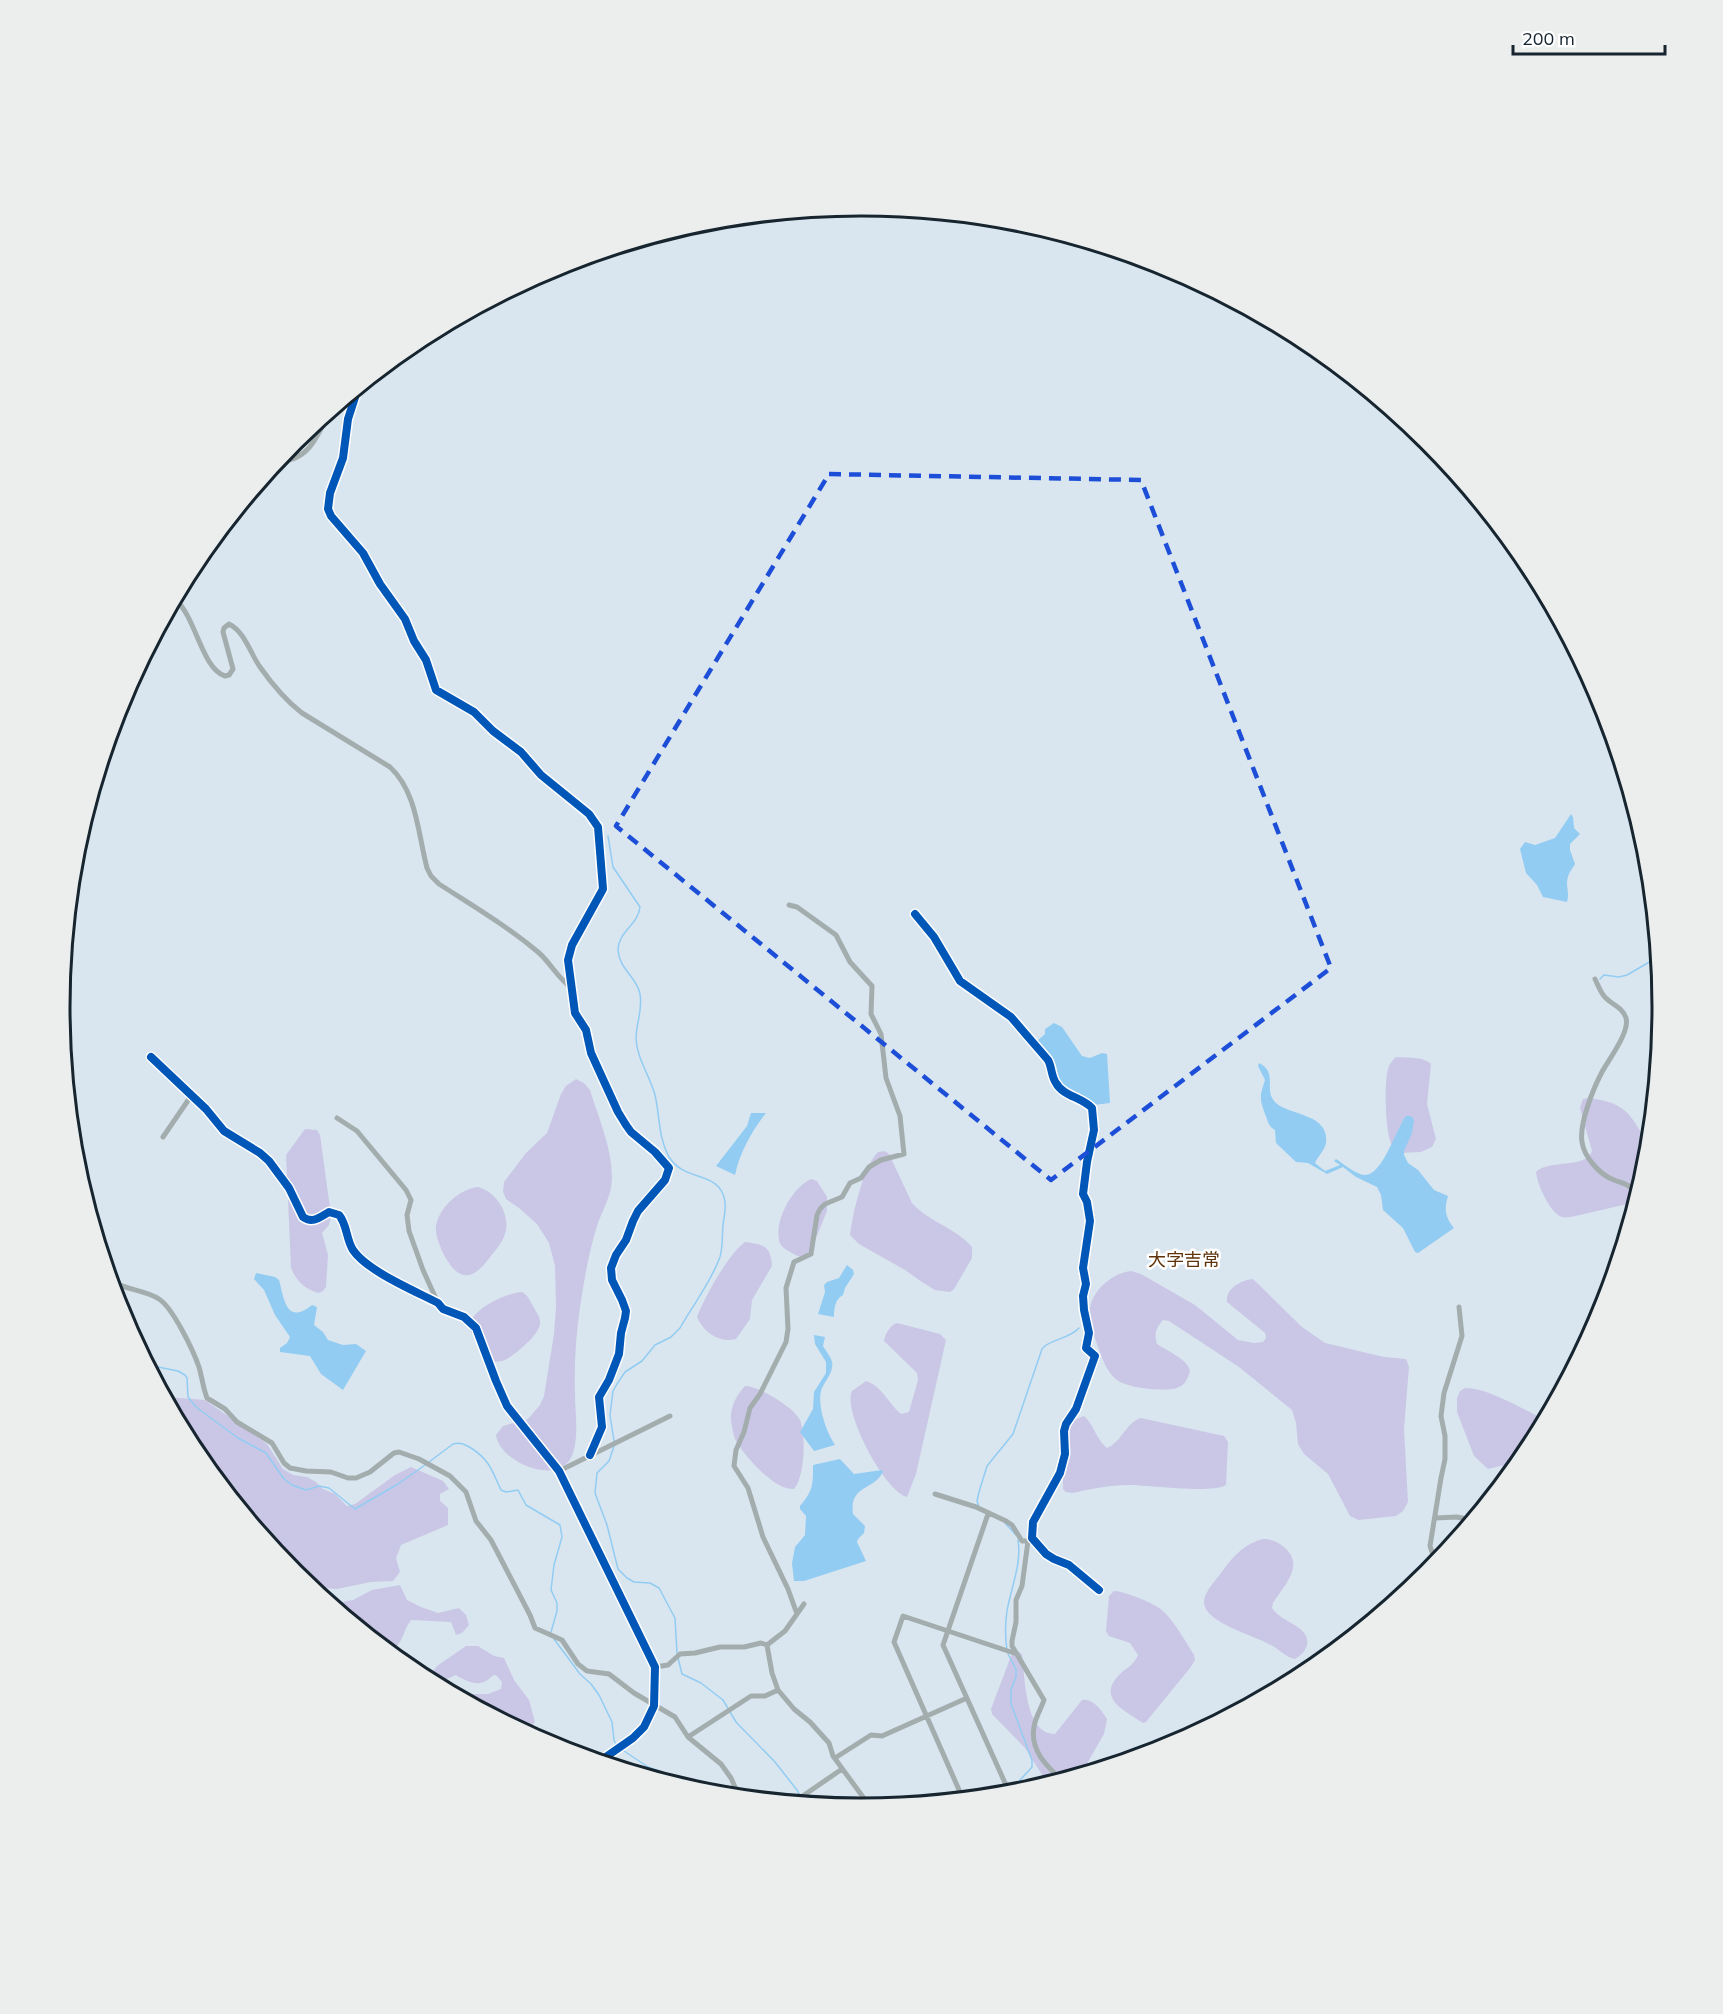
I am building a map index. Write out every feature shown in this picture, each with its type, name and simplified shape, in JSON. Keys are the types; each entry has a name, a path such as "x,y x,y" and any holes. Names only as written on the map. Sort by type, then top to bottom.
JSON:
{"street":[{"path":"354,401 348,418 343,458 328,502 331,516 363,553 380,584 405,619 414,641 426,660 436,690 474,712 521,752 553,786 589,814 598,827 603,889 569,953 568,960 575,1012 586,1030 591,1053 618,1112 631,1132 655,1152 669,1168 661,1186 638,1211 611,1268 612,1280 626,1311 619,1354 609,1380 599,1397 602,1427 590,1455"},
{"path":"291,460 308,449 316,435"},
{"path":"181,604 191,620 202,649 216,672 225,676 229,675 233,669 223,632 224,628 230,624 239,631 261,668 290,703 302,713 382,762 399,776 408,792 431,876 439,884 518,936 547,960 558,976 573,989"},
{"path":"789,905 797,907 836,935 850,962 872,986 871,1014 881,1034 886,1078 900,1116 904,1154 881,1160 869,1167 861,1178 850,1183 842,1197 825,1204 820,1209 811,1254 794,1263 789,1275 786,1287 788,1329 786,1342 760,1394 750,1408 744,1432 736,1450 735,1466 748,1488 763,1537 788,1589 797,1614"},
{"path":"915,914 934,937 960,981 1019,1025 1048,1059 1056,1084 1060,1089 1082,1099 1092,1108 1094,1130 1083,1194 1087,1202 1090,1221 1083,1268 1086,1284 1083,1296 1089,1333 1086,1348 1095,1356 1076,1409 1066,1424 1065,1454 1059,1473 1033,1522 1022,1586 1016,1600 1016,1622 1012,1641 1017,1654 1044,1700 1034,1725 1033,1741 1039,1757 1055,1774"},
{"path":"1595,979 1604,996 1619,1007 1626,1017 1627,1024 1592,1094 1581,1131 1582,1144 1588,1157 1599,1171 1631,1187"},
{"path":"151,1057 214,1117 224,1131 269,1161 289,1188 303,1217 315,1220 329,1212 339,1215 353,1249 360,1258 392,1279 438,1303"},
{"path":"163,1137 191,1096"},
{"path":"337,1118 357,1131 410,1197 407,1215 409,1231 438,1303 443,1309 464,1317 476,1328 507,1406 559,1471 655,1666 654,1706 644,1727 633,1738 607,1756"},
{"path":"122,1287 152,1296 166,1305 178,1322 194,1354 207,1398 225,1409 237,1422 272,1443 290,1468 332,1472 348,1478 356,1478 370,1472 394,1453 399,1452 419,1459 450,1476 466,1492 476,1521 491,1540 535,1628 562,1640 578,1664 586,1671 609,1674 654,1706 675,1717 688,1737 721,1764 736,1788"},
{"path":"1433,1553 1430,1546 1445,1459 1445,1436 1441,1416 1444,1393 1462,1336 1459,1307"},
{"path":"559,1471 670,1416"},
{"path":"935,1494 976,1507 1006,1521 1022,1540 1030,1540 1046,1554 1069,1565 1099,1590"},
{"path":"988,1514 943,1645 1006,1785"},
{"path":"1435,1518 1465,1519"},
{"path":"767,1645 785,1631 804,1604"},
{"path":"960,1791 894,1642 903,1616 1017,1654"},
{"path":"655,1666 668,1665 680,1654 720,1647 744,1647 760,1643 767,1645"},
{"path":"767,1645 778,1690 829,1743 835,1758 864,1798"},
{"path":"688,1737 751,1696 765,1696 778,1690"},
{"path":"835,1758 871,1736 882,1736 967,1698"},
{"path":"803,1795 842,1768"}],"highlighted area":[{"path":"829,474 1141,480 1331,968 1051,1180 616,826"}],"shaded area":[{"path":"1396,1057 1419,1059 1431,1064 1427,1104 1436,1139 1432,1147 1421,1152 1399,1153 1390,1139 1386,1085 1388,1067"},
{"path":"576,1079 590,1090 607,1145 612,1184 597,1226 580,1307 575,1361 575,1446 567,1463 557,1469 545,1470 519,1463 500,1446 496,1435 503,1426 528,1419 540,1405 544,1396 556,1307 555,1266 549,1243 537,1224 506,1199 503,1192 504,1182 526,1153 547,1133 561,1094 566,1086"},
{"path":"1583,1099 1607,1101 1620,1107 1630,1116 1642,1134 1628,1204 1563,1217 1557,1214 1549,1204 1536,1172 1542,1168 1576,1162 1589,1157 1592,1151 1580,1108"},
{"path":"305,1129 317,1130 320,1135 331,1215 329,1225 322,1233 328,1255 326,1287 318,1293 302,1284 291,1268 286,1155"},
{"path":"885,1151 889,1154 912,1203 926,1215 966,1240 972,1247 972,1258 950,1292 935,1290 859,1244 850,1235 863,1179 878,1152"},
{"path":"811,1179 817,1181 827,1197 827,1211 809,1255 801,1257 784,1248 779,1240 778,1232 786,1205 797,1189"},
{"path":"478,1187 491,1194 501,1205 506,1219 505,1234 479,1270 465,1275 453,1268 445,1256 438,1240 436,1226 441,1212 451,1200 464,1191"},
{"path":"745,1242 765,1247 770,1254 772,1266 752,1300 750,1319 736,1339 724,1340 708,1332 697,1317 725,1266"},
{"path":"1131,1271 1141,1274 1195,1305 1238,1340 1254,1343 1263,1342 1266,1338 1265,1333 1227,1302 1231,1289 1244,1281 1253,1279 1302,1327 1325,1343 1384,1357 1406,1359 1409,1367 1404,1429 1408,1502 1403,1511 1396,1516 1358,1520 1350,1516 1328,1474 1304,1454 1298,1444 1292,1410 1239,1367 1169,1321 1163,1320 1156,1331 1156,1340 1157,1344 1180,1358 1190,1369 1184,1384 1174,1389 1148,1389 1122,1383 1113,1377 1097,1344 1091,1324 1090,1309 1093,1298 1106,1282"},
{"path":"522,1292 529,1298 539,1317 539,1328 526,1344 505,1360 491,1361 469,1329 470,1322 481,1309 489,1304"},
{"path":"897,1323 940,1334 946,1340 916,1474 907,1497 898,1492 888,1481 867,1450 853,1415 851,1401 852,1391 866,1381 876,1386 901,1414 909,1412 918,1380 917,1373 884,1341 888,1330"},
{"path":"745,1386 758,1389 775,1398 791,1409 800,1420 803,1455 798,1483 794,1489 786,1488 769,1479 745,1454 735,1439 731,1421 732,1411 736,1398"},
{"path":"1465,1388 1484,1391 1538,1416 1506,1465 1488,1469 1474,1456 1457,1412 1457,1398 1460,1391"},
{"path":"174,1398 205,1400 267,1444 283,1469 293,1475 307,1477 316,1482 323,1489 335,1494 347,1506 355,1504 395,1475 411,1467 443,1481 449,1489 440,1494 440,1501 448,1508 448,1525 401,1545 396,1558 400,1572 393,1581 371,1582 337,1589 325,1588 267,1529 234,1489"},
{"path":"1084,1416 1107,1448 1117,1441 1131,1424 1141,1418 1224,1436 1228,1442 1226,1485 1219,1488 1194,1489 1121,1485 1073,1493 1066,1492 1063,1489 1063,1436 1072,1421"},
{"path":"1263,1539 1272,1540 1285,1548 1293,1562 1291,1576 1272,1608 1281,1617 1300,1629 1307,1639 1305,1650 1295,1659 1271,1645 1220,1622 1206,1609 1204,1601 1207,1593 1236,1554"},
{"path":"400,1585 407,1600 421,1607 438,1613 459,1608 466,1615 469,1625 462,1633 456,1635 451,1622 411,1620 396,1646 340,1602 353,1600 372,1590"},
{"path":"1114,1591 1140,1598 1163,1611 1176,1626 1194,1655 1195,1660 1190,1668 1143,1723 1122,1709 1112,1698 1113,1683 1138,1655 1130,1643 1109,1636 1106,1631 1109,1596"},
{"path":"466,1646 478,1646 494,1656 504,1658 514,1680 529,1700 535,1722 532,1725 470,1694 488,1694 501,1689 502,1682 496,1675 479,1683 470,1682 456,1675 446,1679 433,1672 437,1666"},
{"path":"1016,1650 1022,1654 1028,1702 1037,1724 1045,1731 1055,1734 1082,1700 1093,1703 1107,1719 1104,1734 1086,1765 1043,1776 1025,1748 992,1714 991,1709 1011,1656"}],"water":[{"path":"1571,814 1574,828 1580,834 1570,844 1575,864 1567,880 1567,902 1543,897 1537,885 1526,873 1520,849 1525,842 1535,845 1555,838"},
{"path":"1054,1023 1062,1027 1082,1056 1090,1058 1102,1053 1107,1054 1110,1103 1094,1105 1078,1092 1074,1095 1065,1091 1055,1080 1057,1068 1055,1063 1037,1041 1045,1034 1045,1029"},
{"path":"1259,1063 1268,1071 1271,1096 1274,1101 1321,1125 1326,1143 1315,1163 1325,1171 1340,1165 1334,1161 1336,1159 1357,1173 1371,1174 1383,1161 1406,1116 1411,1116 1414,1120 1412,1133 1404,1155 1408,1163 1418,1170 1434,1190 1448,1196 1446,1213 1454,1228 1418,1253 1415,1252 1403,1228 1383,1210 1381,1195 1377,1187 1356,1177 1343,1167 1327,1174 1308,1163 1296,1162 1276,1143 1275,1130 1268,1121 1261,1100 1265,1080 1258,1066"},
{"path":"751,1113 766,1113 747,1142 735,1175 716,1166 747,1126"},
{"path":"847,1265 854,1274 837,1302 834,1317 818,1314 825,1292 824,1285 839,1278"},
{"path":"256,1273 279,1280 285,1301 291,1311 303,1311 312,1305 317,1307 314,1325 323,1332 328,1340 343,1345 356,1344 366,1351 343,1390 321,1374 310,1356 280,1352 280,1348 287,1343 290,1337 275,1315 264,1290 254,1279"},
{"path":"814,1335 825,1337 823,1346 832,1362 831,1372 820,1394 820,1401 825,1425 835,1445 814,1451 800,1432 813,1409 814,1392 826,1373 826,1362 815,1344"},
{"path":"840,1459 854,1474 882,1470 883,1472 879,1478 858,1493 853,1505 853,1514 865,1526 864,1533 857,1542 866,1561 804,1581 794,1581 792,1563 795,1547 805,1535 806,1516 800,1506 808,1496 811,1487 813,1465"}],"waterway":[{"path":"608,836 613,867 640,907 636,919 621,938 618,950 621,962 640,994 637,1046 655,1095 665,1149 676,1165 717,1185 725,1202 720,1257 702,1293 680,1328 671,1337 655,1345 642,1361 625,1372 613,1391 610,1415 614,1441"},
{"path":"1600,979 1604,975 1619,977 1627,975 1651,961"},
{"path":"979,1507 977,1501 987,1466 1013,1434 1042,1349 1079,1328"},
{"path":"157,1367 178,1371 185,1375 188,1397 196,1407 238,1438 266,1453 284,1479 292,1485 306,1490 319,1486 329,1488 355,1509 425,1465"},
{"path":"429,1462 453,1444 466,1445 486,1462 501,1490 506,1492 518,1490 526,1505 560,1525 562,1537 554,1565 551,1590 557,1603 557,1611 551,1632"},
{"path":"614,1446 609,1461 597,1473 595,1493 607,1525 618,1569 634,1582 650,1583 659,1588 675,1618 677,1653"},
{"path":"1005,1523 1016,1535"},
{"path":"1007,1650 1006,1616 1017,1567 1018,1540"},
{"path":"554,1639 599,1695 612,1722 617,1746"},
{"path":"1008,1654 1016,1669 1016,1677 1011,1690 1011,1704 1032,1760 1032,1767 1018,1783"},
{"path":"678,1658 682,1674 701,1683 723,1700 736,1722 775,1762 800,1795"},
{"path":"621,1749 648,1767 662,1772"}],"cycle path":[{"path":"354,400 348,419 343,458 330,493 328,509 331,516 363,553 380,584 405,619 414,641 426,660 436,690 474,712 493,731 521,752 541,775 589,814 598,827 603,889 572,945 568,960 575,1013 586,1030 591,1053 618,1112 631,1132 655,1152 669,1168 665,1180 638,1211 611,1268 612,1280 626,1311 619,1354 609,1380 599,1397 602,1427 590,1455"},
{"path":"915,914 934,937 960,981 1011,1017 1048,1060 1059,1087 1092,1108 1094,1130 1083,1194 1087,1202 1090,1221 1083,1268 1086,1284 1083,1296 1089,1333 1086,1348 1095,1356 1076,1409 1066,1424 1065,1454 1060,1473 1033,1522 1032,1538 1046,1554 1069,1565 1099,1590"},
{"path":"151,1057 206,1109 224,1131 269,1161 289,1188 303,1217 313,1220 329,1212 339,1215 353,1250 360,1258 392,1280 438,1303 443,1309 464,1317 476,1328 507,1406 559,1471 655,1667 654,1706 644,1727 633,1738 607,1756"}],"district":[{"name":"大字吉常","path":"1184,1259"}]}
